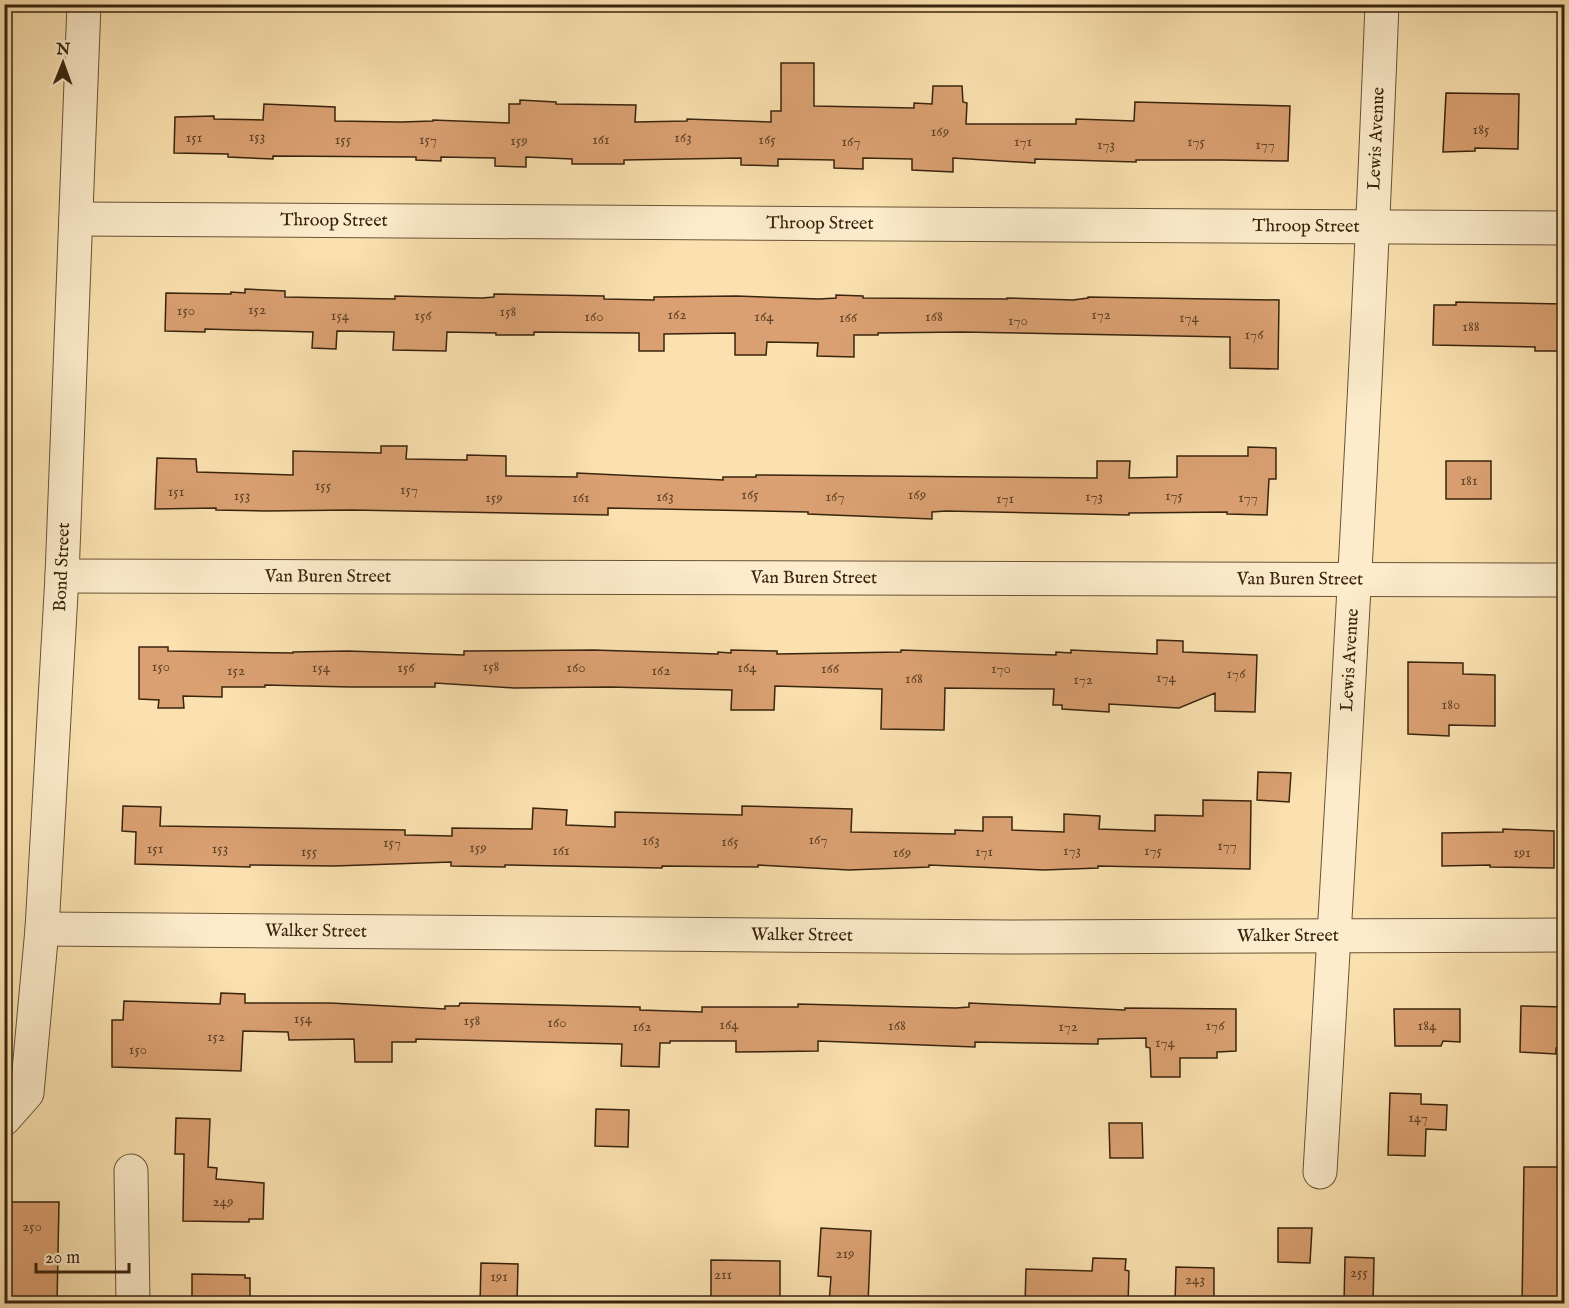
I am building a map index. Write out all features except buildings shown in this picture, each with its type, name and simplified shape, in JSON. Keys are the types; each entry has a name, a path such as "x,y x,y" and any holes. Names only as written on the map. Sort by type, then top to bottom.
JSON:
{"street":[{"name":"Bond Street","path":"4,1119 27,1093 42,929 62,576 84,4"},
{"name":"Lewis Avenue","path":"1320,1173 1374,227 1382,4"},
{"name":"Throop Street","path":"76,219 1564,228"},
{"name":"Van Buren Street","path":"62,576 1564,580"},
{"name":"Walker Street","path":"42,929 997,937 1564,935"},
{"path":"131,1171 133,1304"}]}
